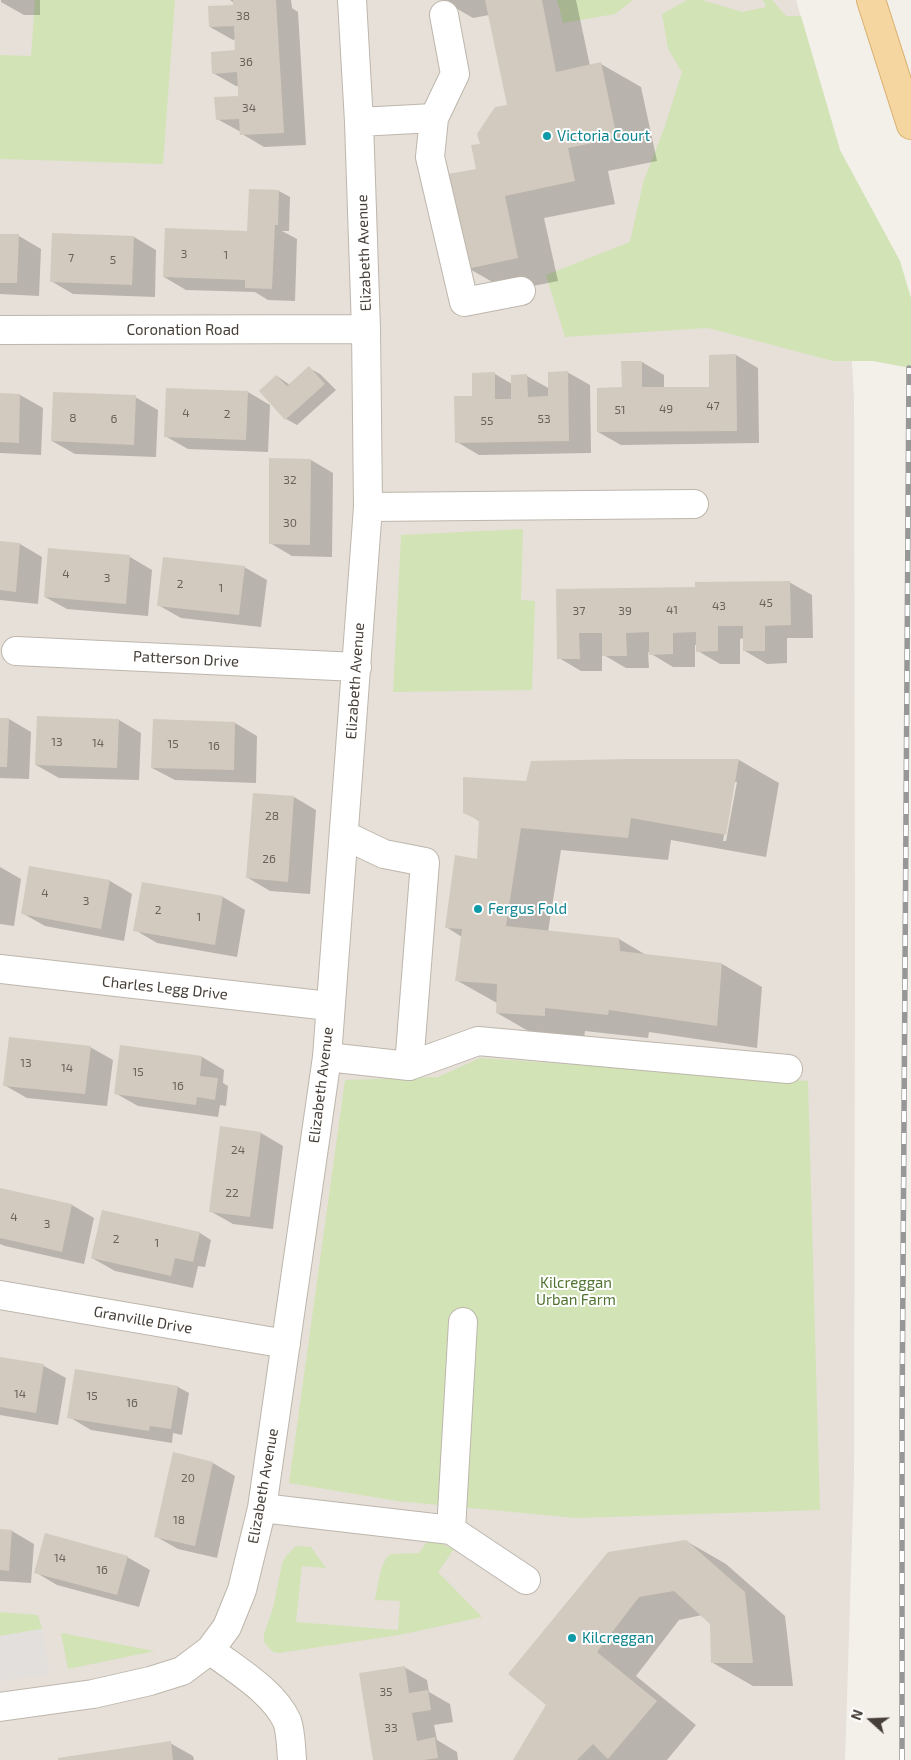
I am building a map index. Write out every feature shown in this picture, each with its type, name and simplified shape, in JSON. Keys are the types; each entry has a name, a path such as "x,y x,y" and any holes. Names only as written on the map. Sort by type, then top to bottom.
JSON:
{"main road":[{"path":"871,0 911,125"}],"street":[{"name":"Elizabeth Avenue","path":"0,1708 93,1694 150,1680 182,1671 210,1650 227,1627 242,1590 262,1508 326,1057 368,506 366,329 359,122 352,0"},
{"path":"444,15 455,74 434,118 430,156 464,302 521,291"},
{"path":"359,122 434,118"},
{"name":"Coronation Road","path":"0,330 366,329"},
{"path":"368,506 694,504"},
{"name":"Patterson Drive","path":"16,651 356,667"},
{"path":"344,835 384,854 425,862 409,1066"},
{"name":"Charles Legg Drive","path":"0,969 329,1006"},
{"path":"326,1057 409,1066 478,1041 788,1069"},
{"name":"Granville Drive","path":"0,1295 286,1344"},
{"path":"451,1530 463,1322"},
{"path":"262,1508 451,1530 526,1580"},
{"path":"210,1650 267,1693 278,1707 287,1723 292,1760"}],"shaded area":[{"path":"0,0 796,0 840,150 854,399 854,1475 845,1760 0,1760"},
{"path":"42,1629 50,1674 0,1681 0,1636"}],"green space":[{"path":"35,0 175,0 163,164 0,159 0,55 31,56"},
{"path":"557,0 633,0 615,14 563,23"},
{"path":"687,0 702,0 742,12 766,7 763,0 772,0 786,16 801,16 840,150 900,261 911,298 911,368 873,361 833,361 708,328 565,337 546,275 630,242 643,183 665,126 682,72 668,49 662,14"},
{"path":"523,529 521,600 535,601 532,690 393,692 401,535"},
{"name":"Kilcreggan Urban Farm","path":"480,1058 808,1081 820,1510 576,1518 397,1501 289,1483 345,1080 438,1077"},
{"path":"429,1539 454,1549 438,1572 482,1617 399,1635 279,1653 273,1652 264,1642 264,1634 273,1608 282,1564 286,1556 296,1546 311,1547 326,1568 302,1566 296,1622 398,1630 400,1601 375,1600 384,1562 391,1554 419,1553"},
{"path":"0,1612 38,1615 42,1629 0,1636"},
{"path":"61,1633 155,1651 68,1669"}],"building":[{"path":"233,0 276,0 284,133 240,135 239,119 216,120 214,97 238,96 237,72 212,74 211,52 235,50 234,26 209,27 208,6 233,5"},
{"name":"Victoria Court","path":"485,0 542,0 556,72 601,62 617,138 568,148 575,181 505,196 518,258 467,269 448,174 476,169 471,145 480,144 477,134 495,107 507,105"},
{"path":"249,189 279,190 278,225 275,225 272,289 245,288 245,280 163,277 165,228 247,231"},
{"path":"52,233 134,236 132,285 50,282"},
{"path":"0,234 19,234 17,283 0,283"},
{"path":"736,354 737,431 597,432 597,388 622,387 621,361 642,361 642,387 709,387 709,355"},
{"path":"309,366 325,384 285,420 259,391 276,375 287,386"},
{"path":"568,371 569,441 455,443 454,396 472,396 472,373 495,372 495,399 511,399 511,375 527,374 528,397 548,396 548,372"},
{"path":"166,388 248,391 246,440 164,437"},
{"path":"53,392 136,395 134,445 51,441"},
{"path":"0,393 20,394 19,443 0,442"},
{"path":"269,458 311,459 310,545 269,544"},
{"path":"0,541 20,543 16,592 0,590"},
{"path":"48,548 130,555 126,604 44,597"},
{"path":"163,557 245,566 239,615 157,606"},
{"path":"790,581 791,625 765,626 765,651 743,651 743,626 718,626 718,651 696,652 696,632 673,633 673,654 649,655 649,632 626,633 627,656 602,656 602,633 579,633 580,659 557,659 556,589 695,587 695,582"},
{"path":"37,716 119,719 117,768 35,765"},
{"path":"0,718 9,718 7,767 0,767"},
{"path":"153,719 235,722 234,770 151,768"},
{"name":"Fergus Fold","path":"739,759 726,835 631,818 628,838 521,828 506,926 619,938 620,951 722,963 717,1026 609,1010 608,1015 545,1008 545,1016 496,1013 497,984 455,981 462,929 445,928 455,855 477,859 479,820 463,813 463,777 526,781 531,761"},
{"path":"253,793 294,796 288,882 246,878"},
{"path":"29,866 110,880 101,929 21,914"},
{"path":"142,882 223,896 215,945 133,931"},
{"path":"9,1037 91,1046 85,1094 3,1086"},
{"path":"120,1045 202,1056 200,1076 218,1078 215,1100 197,1097 196,1105 114,1094"},
{"path":"220,1126 261,1132 250,1217 209,1212"},
{"path":"0,1188 72,1204 62,1252 0,1238"},
{"path":"102,1210 200,1232 193,1262 175,1258 171,1276 91,1258"},
{"path":"0,1357 44,1364 36,1413 0,1407"},
{"path":"75,1369 178,1386 171,1429 150,1426 149,1431 67,1418"},
{"path":"173,1452 213,1462 195,1546 154,1537"},
{"path":"0,1529 12,1530 9,1571 0,1570"},
{"path":"45,1533 128,1556 117,1595 34,1573"},
{"name":"Kilcreggan","path":"686,1540 745,1592 753,1663 711,1663 710,1624 674,1591 639,1597 597,1652 657,1701 608,1759 593,1744 577,1760 513,1760 546,1705 508,1674 608,1552"},
{"path":"405,1666 409,1693 428,1690 431,1710 412,1713 417,1741 435,1737 438,1758 424,1760 373,1760 359,1673"},
{"path":"171,1741 173,1760 58,1760 58,1758"}],"railway":[{"path":"902,1760 902,1422 909,368"}],"place":[{"name":"Victoria Court","path":"547,136"},
{"name":"Fergus Fold","path":"478,909"},
{"name":"Kilcreggan","path":"572,1638"}]}
